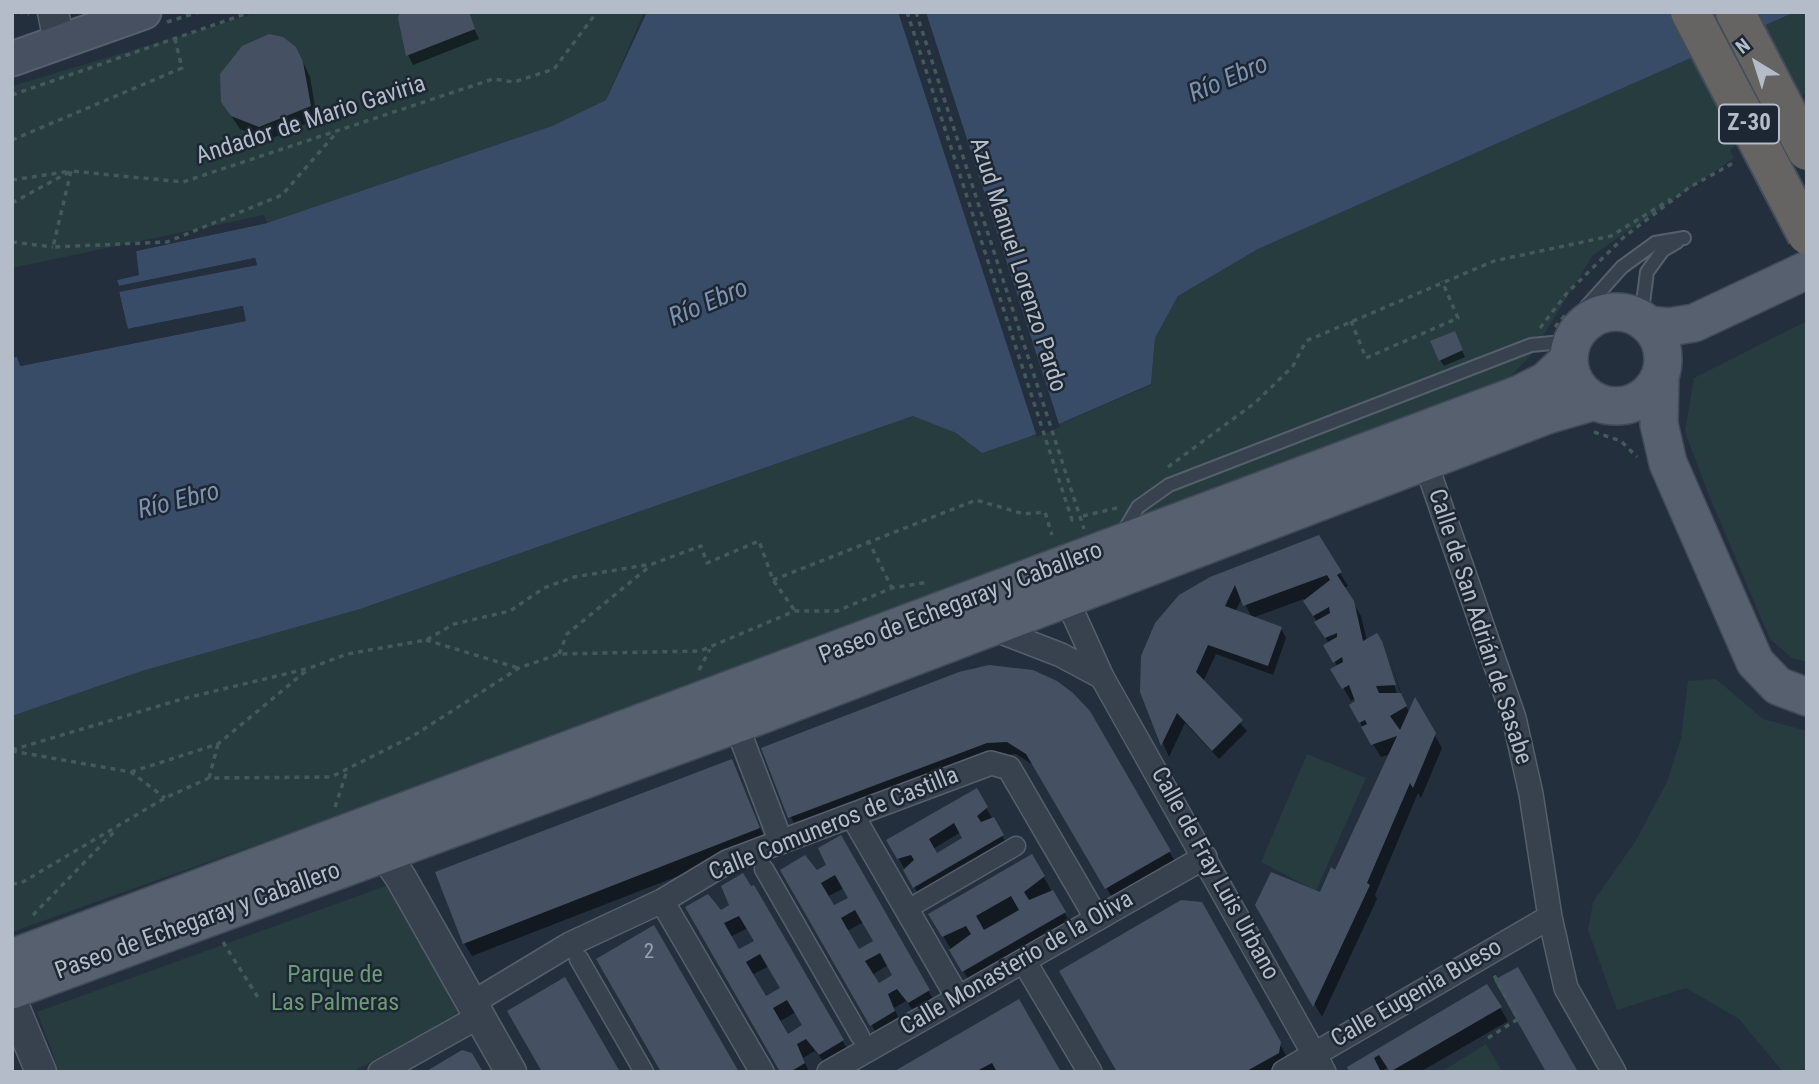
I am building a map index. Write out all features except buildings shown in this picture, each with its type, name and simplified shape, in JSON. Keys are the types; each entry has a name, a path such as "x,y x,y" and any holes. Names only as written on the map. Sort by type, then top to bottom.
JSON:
{"highway":[{"name":"Z-30","path":"1690,12 1807,235"},
{"name":"Z-30","path":"1735,12 1807,150"}],"main road":[{"path":"12,59 62,50 144,12"},
{"path":"1807,270 1694,323 1668,327 1646,324 1625,313 1603,314 1584,325 1573,344 1579,388 1596,413 1642,435 1755,662 1769,679 1791,693 1807,697"},
{"path":"1596,413 1644,397 1660,374 1717,337 1807,295"},
{"path":"1646,324 1661,346 1660,424 1655,464"},
{"name":"Paseo de Echegaray y Caballero","path":"12,958 42,929 340,822 1061,549 1116,546 1520,394 1546,381 1573,344"},
{"name":"Paseo de Echegaray y Caballero","path":"12,990 736,724 1567,407 1596,413"},
{"path":"1749,647 1775,670 1807,684"}],"street":[{"name":"Calle de San Adrián de Sasabe","path":"1425,461 1514,718 1531,794 1549,917 1566,988 1614,1072"},
{"path":"1061,549 1065,600"},
{"name":"Calle de Fray Luis Urbano","path":"1065,600 1102,677 1206,857 1319,1063"},
{"path":"990,628 1061,654 1102,677"},
{"path":"736,724 781,842"},
{"name":"Calle Comuneros de Castilla","path":"380,1072 570,944 662,901 727,862 991,763 1009,768 1097,919"},
{"path":"852,815 958,998"},
{"name":"Paseo de Echegaray y Caballero","path":"340,822 384,853"},
{"path":"918,903 1016,846"},
{"path":"384,853 511,1072"},
{"name":"Calle Monasterio de la Oliva","path":"829,1072 1206,857"},
{"path":"764,869 860,1036"},
{"path":"662,901 762,1072"},
{"name":"Calle Eugenia Bueso","path":"1283,1072 1319,1063 1483,956 1549,917"},
{"path":"12,981 42,929"},
{"path":"579,959 644,1072"},
{"path":"1024,961 1090,1072"},
{"path":"12,1002 41,1072"}],"lane":[{"path":"1573,344 1587,306 1622,267 1655,243 1684,238 1663,250 1647,272 1643,303 1646,324"}],"path":[{"path":"18,12 35,13"},
{"path":"12,95 62,50 175,38 251,12"},
{"name":"Andador de Mario Gaviria","path":"12,180 71,171 183,182 493,79 514,82 554,69 597,12"},
{"name":"Azud Manuel Lorenzo Pardo","path":"907,12 1075,519"},
{"name":"Azud Manuel Lorenzo Pardo","path":"916,12 1084,529"},
{"path":"12,140 183,68 175,38"},
{"path":"12,242 52,247 167,242 282,195 339,131"},
{"path":"1160,473 1256,401 1293,366 1306,341 1494,261 1611,236 1737,161"},
{"path":"52,247 71,171"},
{"path":"12,203 71,171"},
{"path":"1536,332 1567,293 1625,236 1690,187"},
{"path":"1352,321 1366,358 1458,318 1442,281"},
{"path":"1596,413 1611,435 1655,464"},
{"path":"773,580 867,540 976,500 1024,514 1045,513 1061,549"},
{"path":"867,540 892,588"},
{"path":"12,750 182,699 310,667 347,654 426,640 454,624 510,611 544,588 574,578 652,564 701,546 707,563 759,541 773,580 795,611"},
{"path":"559,654 567,635 652,564"},
{"path":"12,884 21,883 165,798 209,778 331,777 413,736 519,668 559,654 700,651 795,611 836,611 892,588 929,582"},
{"path":"426,640 519,668"},
{"path":"696,675 711,647"},
{"path":"131,772 218,744 310,667"},
{"path":"209,778 218,744"},
{"path":"12,750 131,772 165,798"},
{"path":"340,822 347,769"},
{"path":"42,929 122,824"},
{"path":"221,938 259,999"},
{"path":"1483,956 1518,1019 1488,1038"}],"green space":[{"path":"261,12 644,12 606,100 552,126 267,223 264,215 12,268 12,86"},
{"path":"1795,12 1807,12 1807,92 1730,150 1734,158 1593,255 1532,354 1500,387 911,611 12,932 12,716 142,671 360,609 913,416 956,433 982,453 1029,437 1151,385 1155,338 1178,296 1258,249"},
{"path":"1807,321 1807,662 1792,658 1770,639 1685,432 1694,378"},
{"path":"1716,679 1763,719 1807,731 1807,1072 1783,1072 1739,1019 1686,988 1617,1010 1588,930 1593,902 1635,842 1667,782 1681,738 1688,681"},
{"path":"1307,754 1366,778 1316,891 1261,862"},
{"name":"Parque de Las Palmeras","path":"394,883 464,1012 352,1072 57,1072 55,1059 37,1012"},
{"path":"1486,1044 1502,1072 1441,1072"}],"water":[{"name":"Río Ebro","path":"647,12 1795,12 1258,249 1178,296 1155,338 1151,384 1029,437 982,453 956,433 913,416 360,609 142,671 12,716 12,358 17,357 21,366 245,321 242,306 127,329 119,291 257,265 255,258 119,286 117,280 138,275 136,251 267,223 552,126 606,100"}],"pier":[{"path":"898,12 926,12 1060,427 1037,437"},
{"path":"266,220 267,223 136,251 139,275 117,280 119,286 255,258 257,265 119,292 128,329 243,306 246,321 20,366 16,354 23,362 242,319 240,310 126,332 114,279 135,273 134,247"}]}
